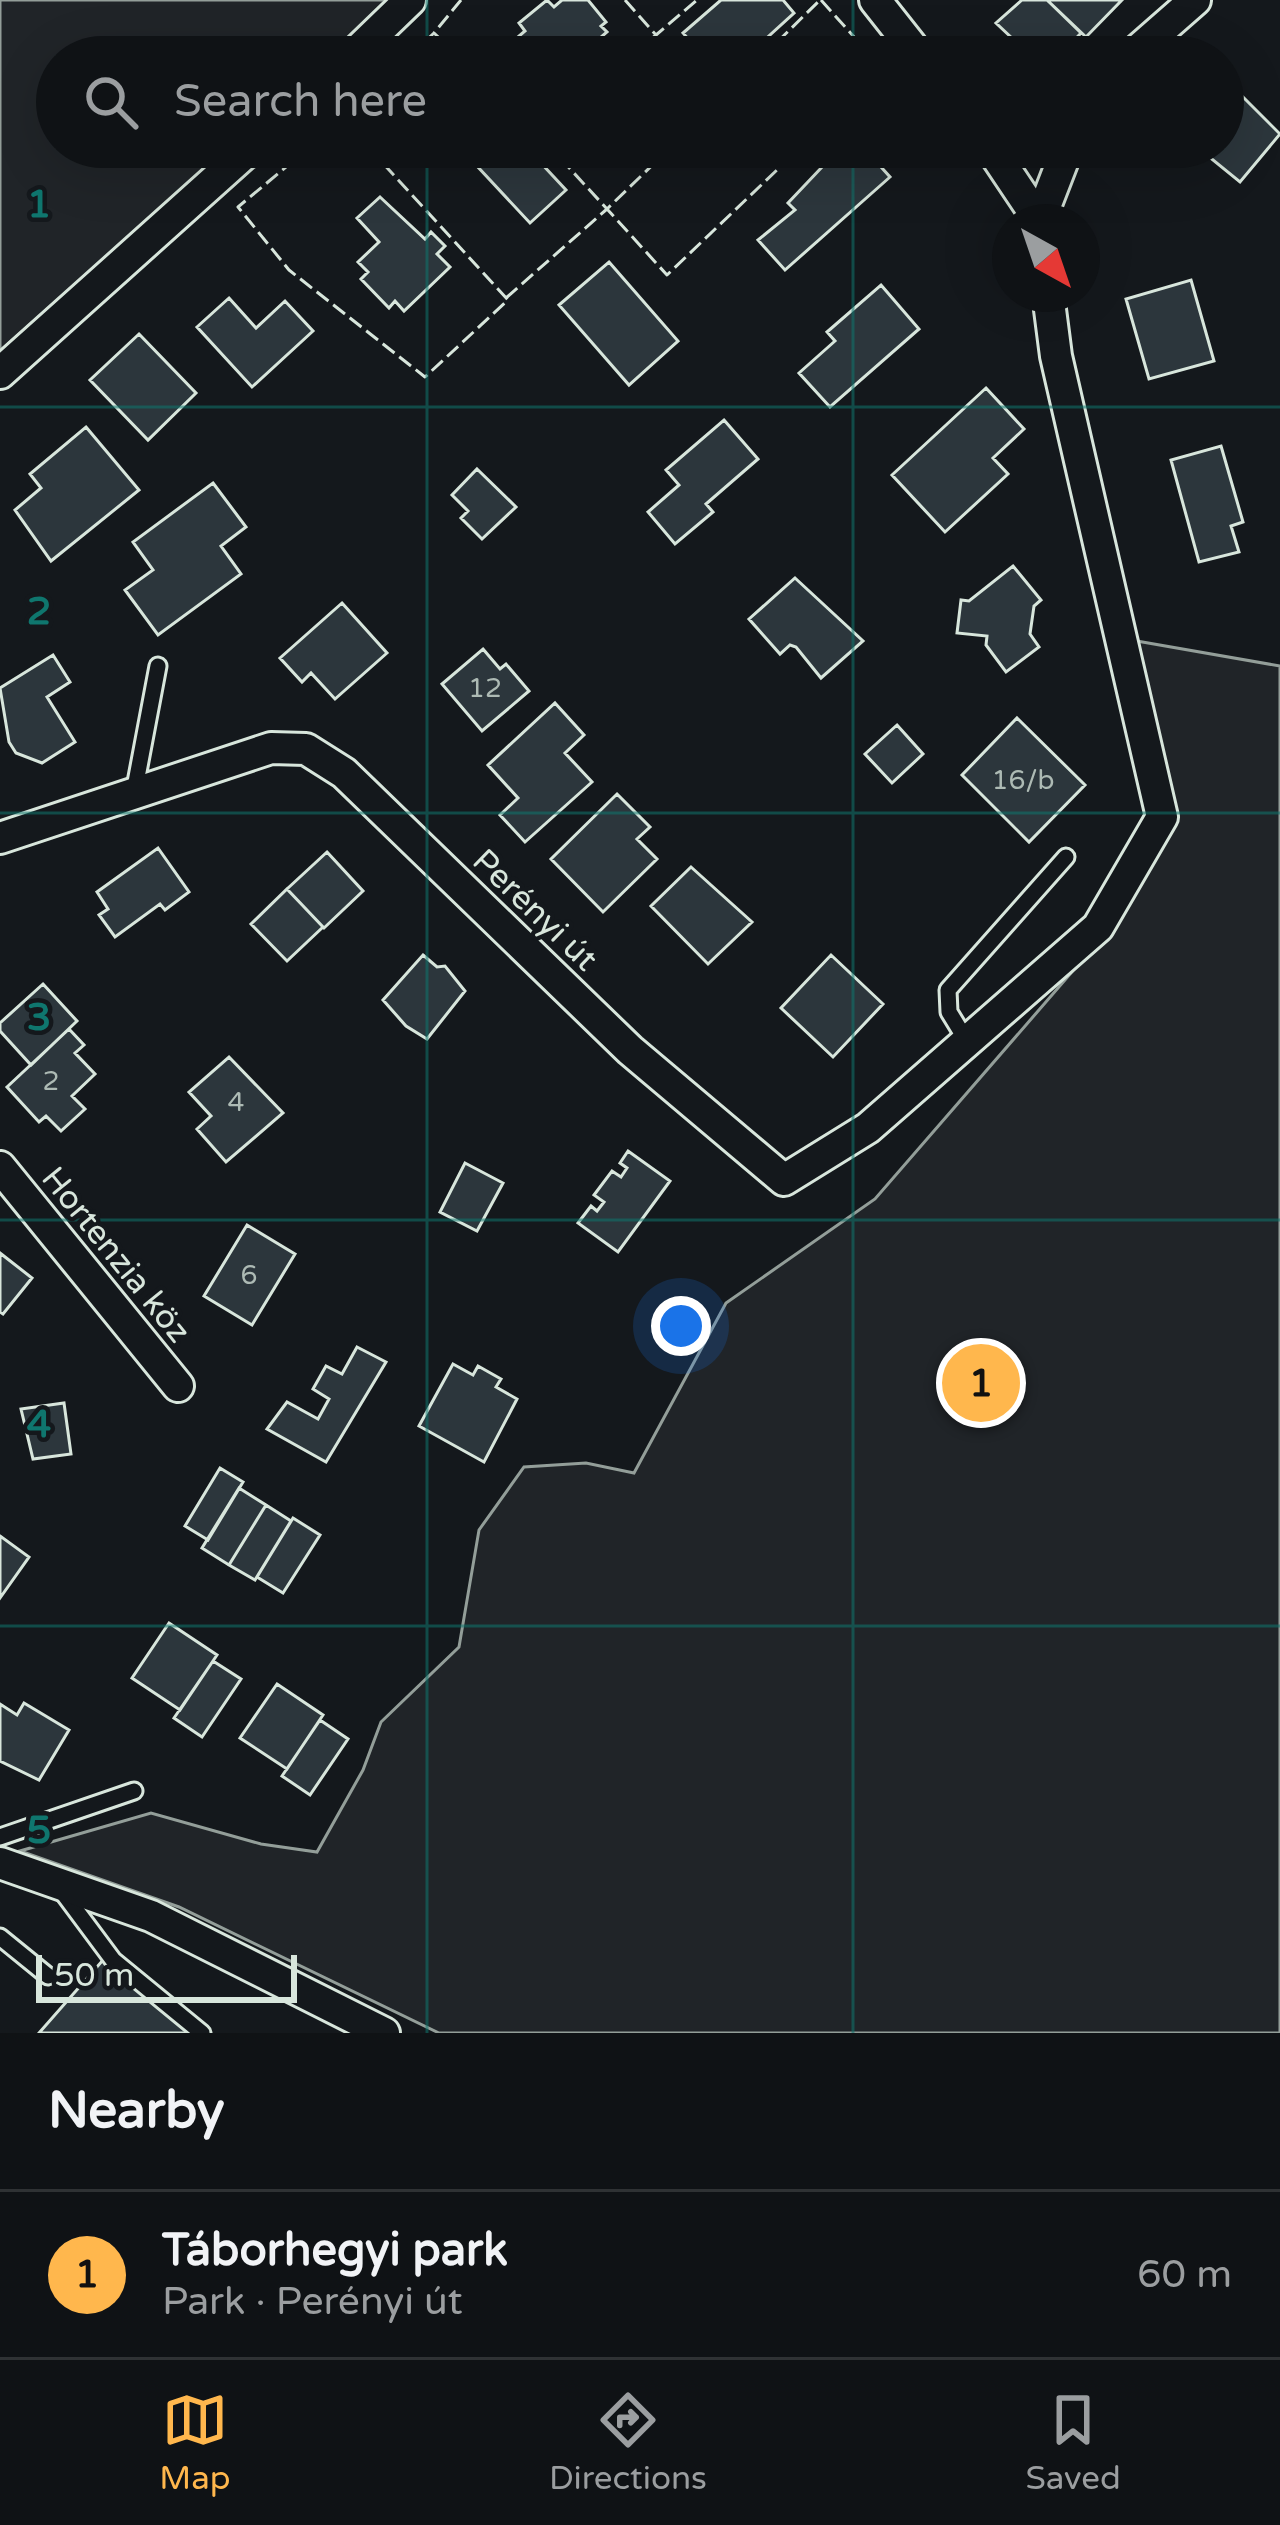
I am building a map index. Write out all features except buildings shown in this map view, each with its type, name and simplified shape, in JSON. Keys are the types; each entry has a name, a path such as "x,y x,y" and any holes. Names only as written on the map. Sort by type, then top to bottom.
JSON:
{"street":[{"path":"373,36 410,0"},
{"path":"875,0 903,36"},
{"path":"1154,36 1195,0"},
{"path":"0,373 229,168"},
{"path":"1004,168 1028,204"},
{"path":"1046,204 1060,168"},
{"name":"Perényi út","path":"0,838 271,748 306,749 344,773 630,1050 784,1180 868,1128 1098,927 1162,817 1056,356 1050,312"},
{"name":"Hortenzia köz","path":"0,1167 178,1386"},
{"path":"0,1863 151,1916 384,2033"}],"lane":[{"path":"134,794 158,666"},
{"path":"968,1043 949,1012 948,990 1066,857"},
{"path":"0,1837 134,1791"},
{"path":"56,1882 88,1934 113,1960 202,2033"},
{"path":"0,1937 48,1976"}],"shaded area":[{"path":"0,0 391,0 354,36 36,36 36,168 206,168 0,351"},
{"path":"1131,640 1280,666 1280,2033 439,2033 179,1907 20,1851 151,1813 261,1844 317,1852 363,1770 381,1722 459,1647 479,1530 524,1467 586,1463 634,1473 726,1303 875,1199 1104,935 1171,818"}],"fence":[{"path":"437,36 434,33 461,0"},
{"path":"625,0 656,35 697,0"},
{"path":"783,36 820,0"},
{"path":"821,0 853,36"},
{"path":"431,36 434,33"},
{"path":"285,168 238,207 289,270 425,377 508,300 387,168"},
{"path":"506,298 607,209 569,168"},
{"path":"649,168 607,209 667,275 779,168"}],"place":[{"name":"Táborhegyi park","path":"981,1383"}]}
